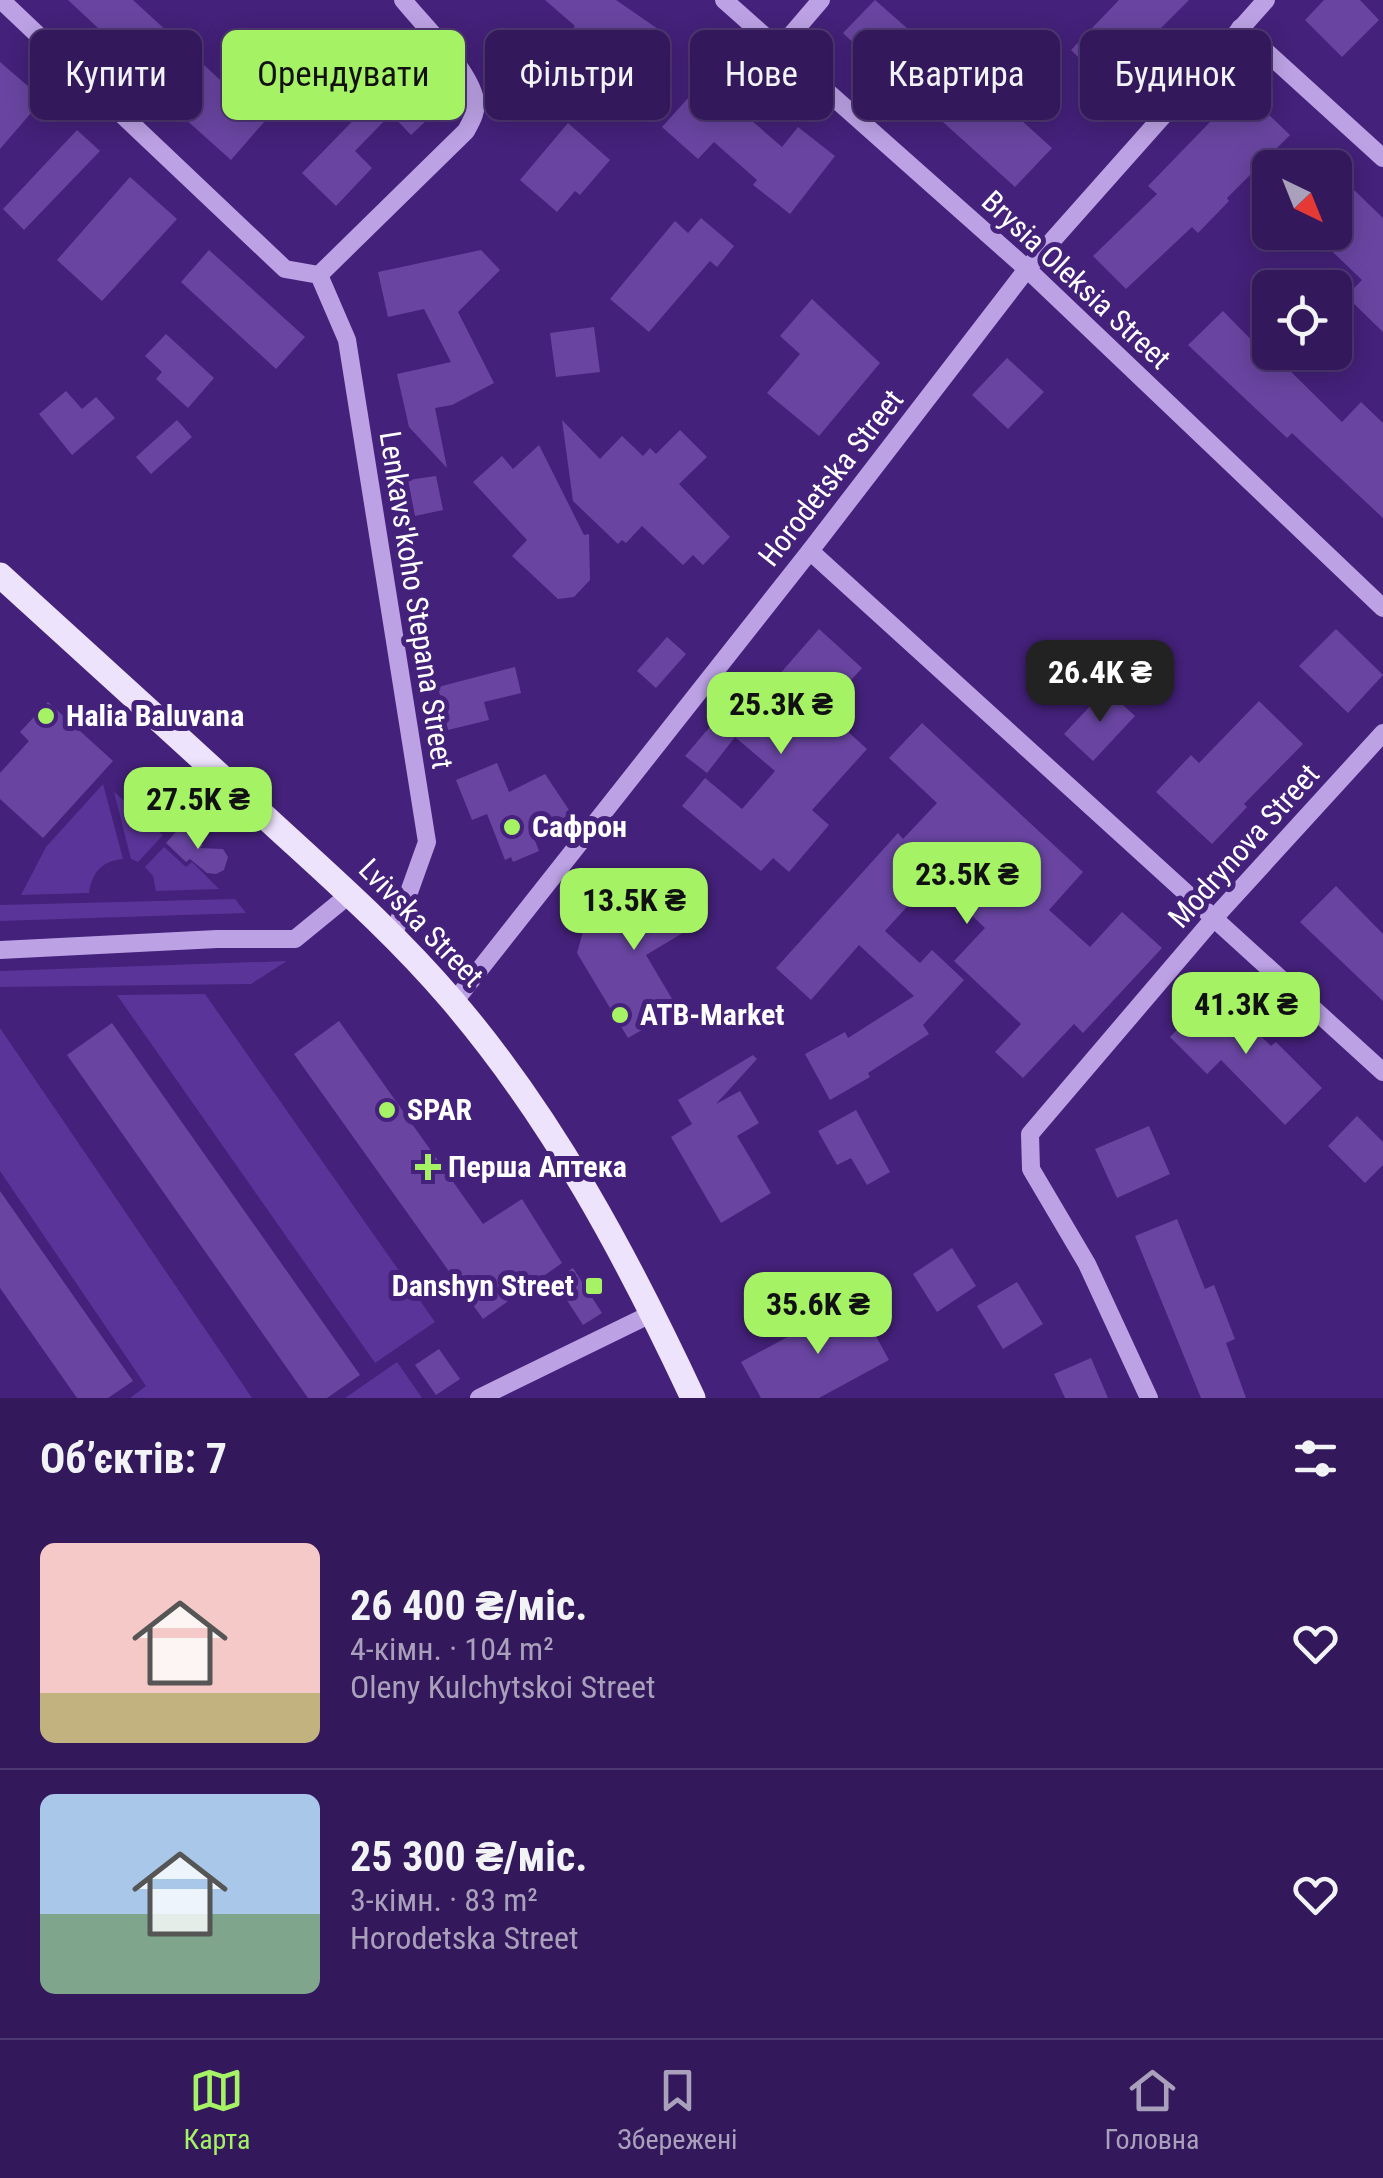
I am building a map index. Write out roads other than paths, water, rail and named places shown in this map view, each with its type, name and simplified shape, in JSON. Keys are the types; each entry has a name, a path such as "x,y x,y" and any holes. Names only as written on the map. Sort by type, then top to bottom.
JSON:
{"main road":[{"name":"Lvivska Street","path":"0,574 394,934 454,1002 516,1082 593,1200 693,1398"}],"street":[{"path":"1,0 285,269 319,275 466,131 475,113 474,96 466,78 404,0"},
{"name":"Brysia Oleksia Street","path":"724,0 758,30"},
{"path":"795,30 821,0"},
{"name":"Horodetska Street","path":"454,1002 810,551 1026,269 1266,0"},
{"path":"1240,28 1383,158"},
{"name":"Brysia Oleksia Street","path":"833,97 1026,269 1383,608"},
{"name":"Lenkavsʹkoho Stepana Street","path":"319,275 346,340 428,842 394,934"},
{"path":"810,551 1383,1072"},
{"name":"Modrynova Street","path":"1149,1398 1087,1264 1030,1170 1030,1134 1215,917 1383,733"},
{"path":"0,950 295,939 350,894"},
{"path":"479,1398 653,1313"}],"place":[{"name":"Halia Baluvana","path":"46,716"},
{"name":"Сафрон","path":"512,827"},
{"name":"ATB-Market","path":"620,1015"},
{"name":"SPAR","path":"387,1110"},
{"name":"Перша Аптека","path":"428,1167"},
{"name":"Danshyn Street","path":"594,1286"}]}
